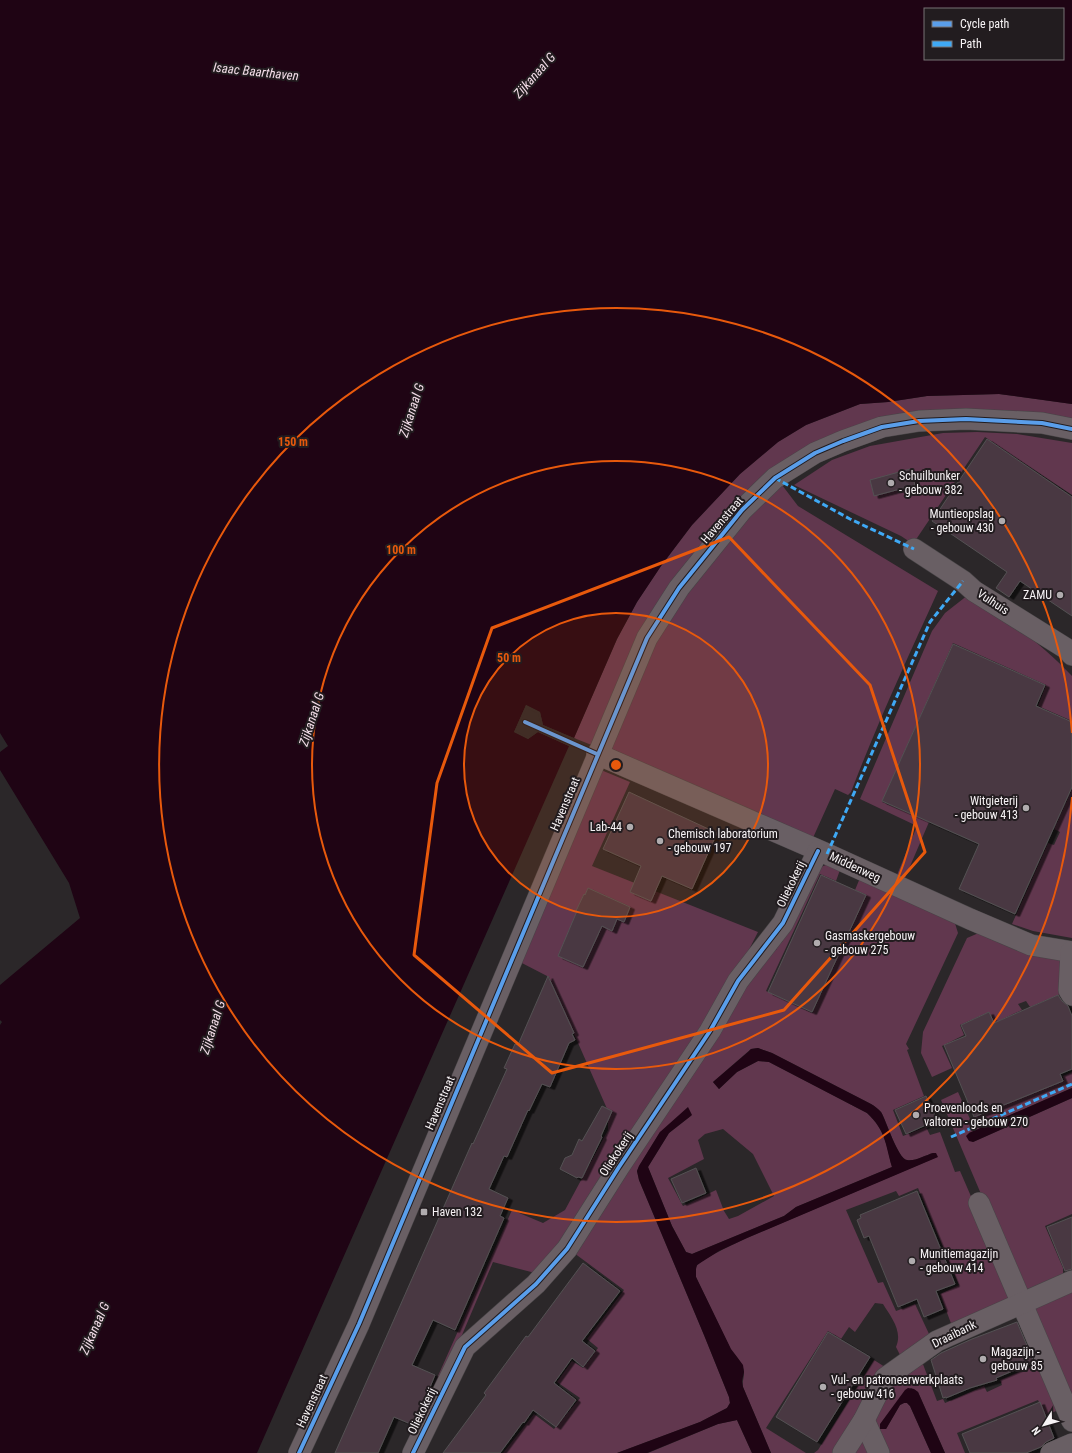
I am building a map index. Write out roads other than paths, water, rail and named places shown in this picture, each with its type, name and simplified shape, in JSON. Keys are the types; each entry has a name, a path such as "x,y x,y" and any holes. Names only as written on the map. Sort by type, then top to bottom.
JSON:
{"street":[{"name":"Havenstraat","path":"300,1453 358,1324 597,754 648,638 679,588 742,510 775,478 816,453 843,441 882,427 919,422 966,419 1042,423 1072,429"},
{"name":"Vulhuis","path":"914,549 963,581 974,590 1067,649 1072,655"},
{"name":"Middenweg","path":"597,754 1031,945 1071,952"},
{"name":"Oliekokerij","path":"413,1453 465,1347 536,1284 567,1249 619,1167 710,1031 738,981 783,923 818,850"},
{"path":"1071,952 1070,990 1072,995"},
{"path":"979,1203 1072,1421"},
{"name":"Draaibank","path":"843,1453 864,1420 885,1378 937,1341 1072,1281"},
{"path":"864,1420 879,1453"},
{"path":"1051,1453 1072,1444"}],"water":[{"path":"0,0 1072,0 1072,404 999,394 927,396 888,402 860,404 806,425 778,442 740,474 692,525 661,566 637,602 617,639 574,738 543,725 540,712 526,705 514,732 528,739 538,732 569,746 257,1453 0,1453 0,1025 2,1022 0,1020 0,985 80,918 69,883 0,770 0,752 8,746 0,733"},
{"path":"758,1048 772,1053 875,1107 881,1112 896,1146 907,1160 913,1160 933,1153 936,1153 938,1157 747,1238 719,1251 697,1265 696,1277 731,1349 743,1365 743,1387 771,1453 752,1453 737,1420 718,1424 647,1453 617,1453 700,1422 727,1408 730,1403 729,1397 704,1335 639,1180 637,1171 639,1166 660,1132 688,1107 692,1115 669,1133 648,1167 672,1226 686,1252 692,1254 784,1216 796,1207 892,1167 884,1138 878,1126 867,1113 769,1062 758,1061 737,1072 719,1089 713,1082 751,1049"},
{"path":"1072,1088 1072,1098 973,1142 969,1141 966,1136 969,1133"},
{"path":"908,1388 914,1389 918,1392 945,1453 931,1453 910,1406 907,1403 900,1405 886,1429 880,1429 880,1424"}],"place":[{"name":"Schuilbunker - gebouw 382","path":"891,483"},
{"name":"Muntieopslag - gebouw 430","path":"1002,521"},
{"name":"ZAMU","path":"1060,595"},
{"name":"Witgieterij - gebouw 413","path":"1026,808"},
{"name":"Lab-44","path":"630,827"},
{"name":"Chemisch laboratorium - gebouw 197","path":"660,841"},
{"name":"Gasmaskergebouw - gebouw 275","path":"817,943"},
{"name":"Proevenloods en valtoren - gebouw 270","path":"916,1115"},
{"name":"Haven 132","path":"424,1212"},
{"name":"Munitiemagazijn - gebouw 414","path":"912,1261"},
{"name":"Magazijn - gebouw 85","path":"983,1359"},
{"name":"Vul- en patroneerwerkplaats - gebouw 416","path":"823,1387"}],"water label":[{"name":"Isaac Baarthaven","path":"256,71"},
{"name":"Zijkanaal G","path":"534,75"},
{"name":"Zijkanaal G","path":"411,410"},
{"name":"Zijkanaal G","path":"311,719"},
{"name":"Zijkanaal G","path":"212,1027"},
{"name":"Zijkanaal G","path":"94,1328"}]}
